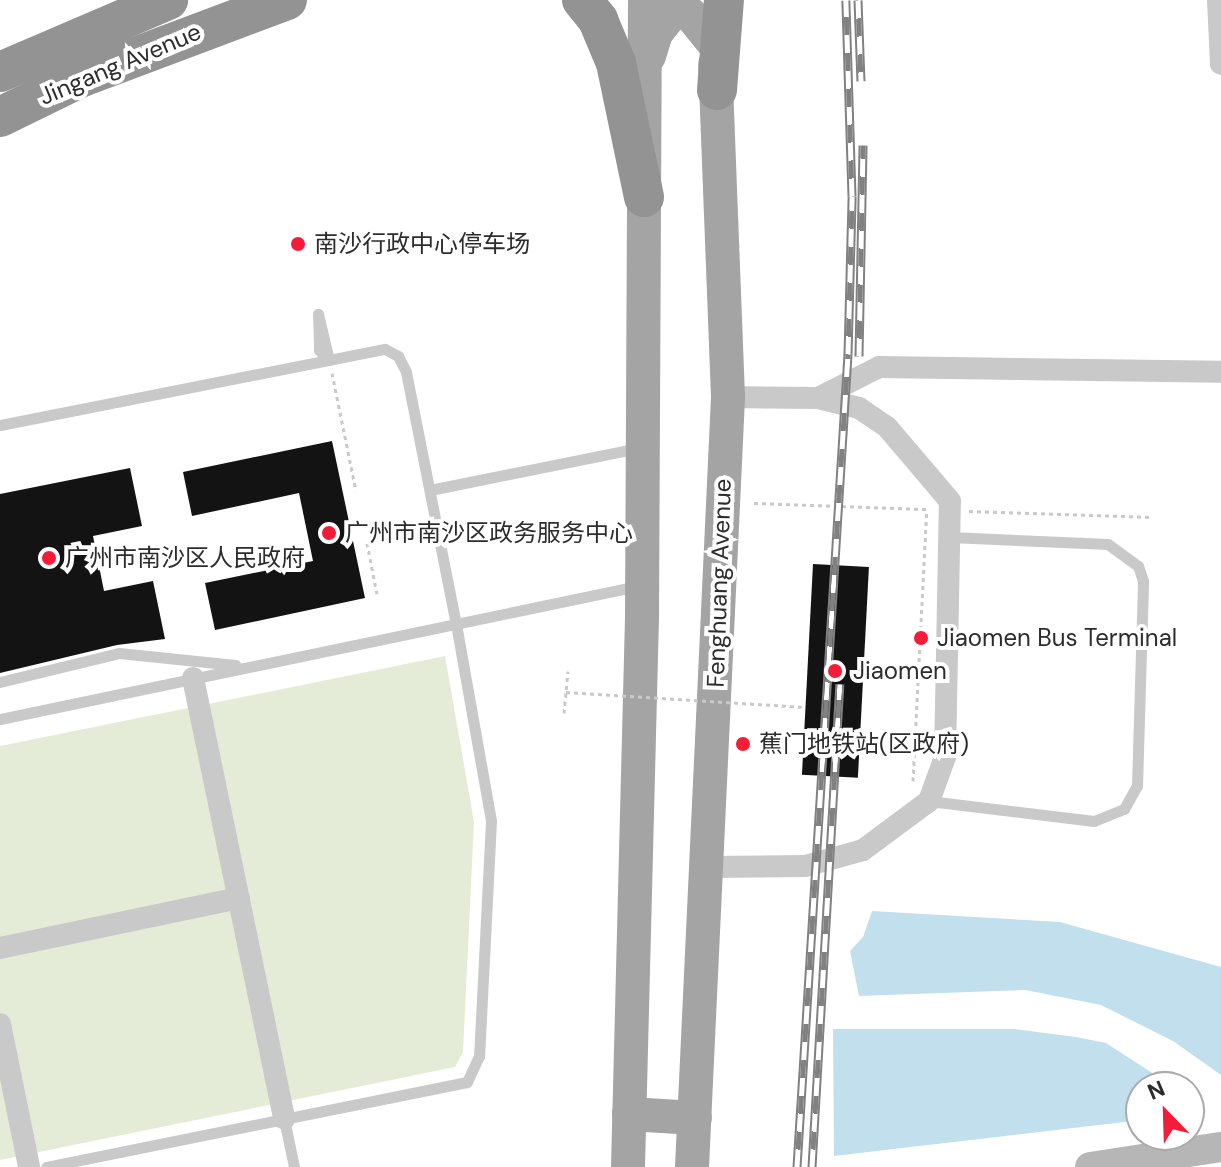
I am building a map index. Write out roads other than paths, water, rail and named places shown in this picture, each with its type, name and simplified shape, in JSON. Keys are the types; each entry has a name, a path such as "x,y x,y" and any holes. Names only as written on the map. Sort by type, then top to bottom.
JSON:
{"highway":[{"name":"Jingang Avenue","path":"0,72 168,0"},
{"name":"Jingang Avenue","path":"0,117 82,77 287,0"},
{"path":"582,0 598,20 616,63 644,197"},
{"path":"717,90 724,0"}],"main road":[{"path":"628,1167 641,585 647,62 645,0"},
{"name":"Fenghuang Avenue","path":"692,1167 728,397 717,90 708,0"},
{"path":"647,62 656,33 673,12 690,14 714,44"},
{"path":"629,1114 695,1118"}],"street":[{"path":"1218,0 1221,64"},
{"path":"818,398 879,367 1221,372"},
{"path":"707,867 805,866 838,860 897,829 945,757 950,501 928,470 887,427 859,408 818,398 728,397"},
{"path":"193,678 284,1119"},
{"path":"0,948 239,898"},
{"path":"0,1024 29,1167"},
{"path":"1090,1167 1221,1147"}],"lane":[{"path":"0,425 385,349 398,356 406,372 430,490 491,821 479,1056 467,1082 47,1167"},
{"path":"430,490 643,447"},
{"path":"921,793 1094,821 1124,809 1137,786 1143,581 1138,566 1108,544 949,537"},
{"path":"0,719 641,585"},
{"path":"0,682 119,653 249,667"},
{"path":"284,1119 294,1167"}],"water":[{"path":"872,911 1060,922 1221,967 1221,1075 1173,1041 1101,1005 1025,990 859,996 850,951 863,937"},
{"path":"833,1029 1015,1029 1076,1037 1106,1043 1149,1071 1125,1071 1125,1122 834,1156"}],"railway":[{"path":"797,1167 848,354 852,196 846,0"},
{"path":"858,0 861,81"},
{"path":"859,356 863,145"},
{"path":"812,1167 840,684"}],"place":[{"name":"南沙行政中心停车场","path":"298,244"},
{"name":"广州市南沙区政务服务中心","path":"329,533"},
{"name":"广州市南沙区人民政府","path":"49,558"},
{"name":"Jiaomen Bus Terminal","path":"921,638"},
{"name":"Jiaomen","path":"835,671"},
{"name":"蕉门地铁站(区政府)","path":"743,744"}]}
